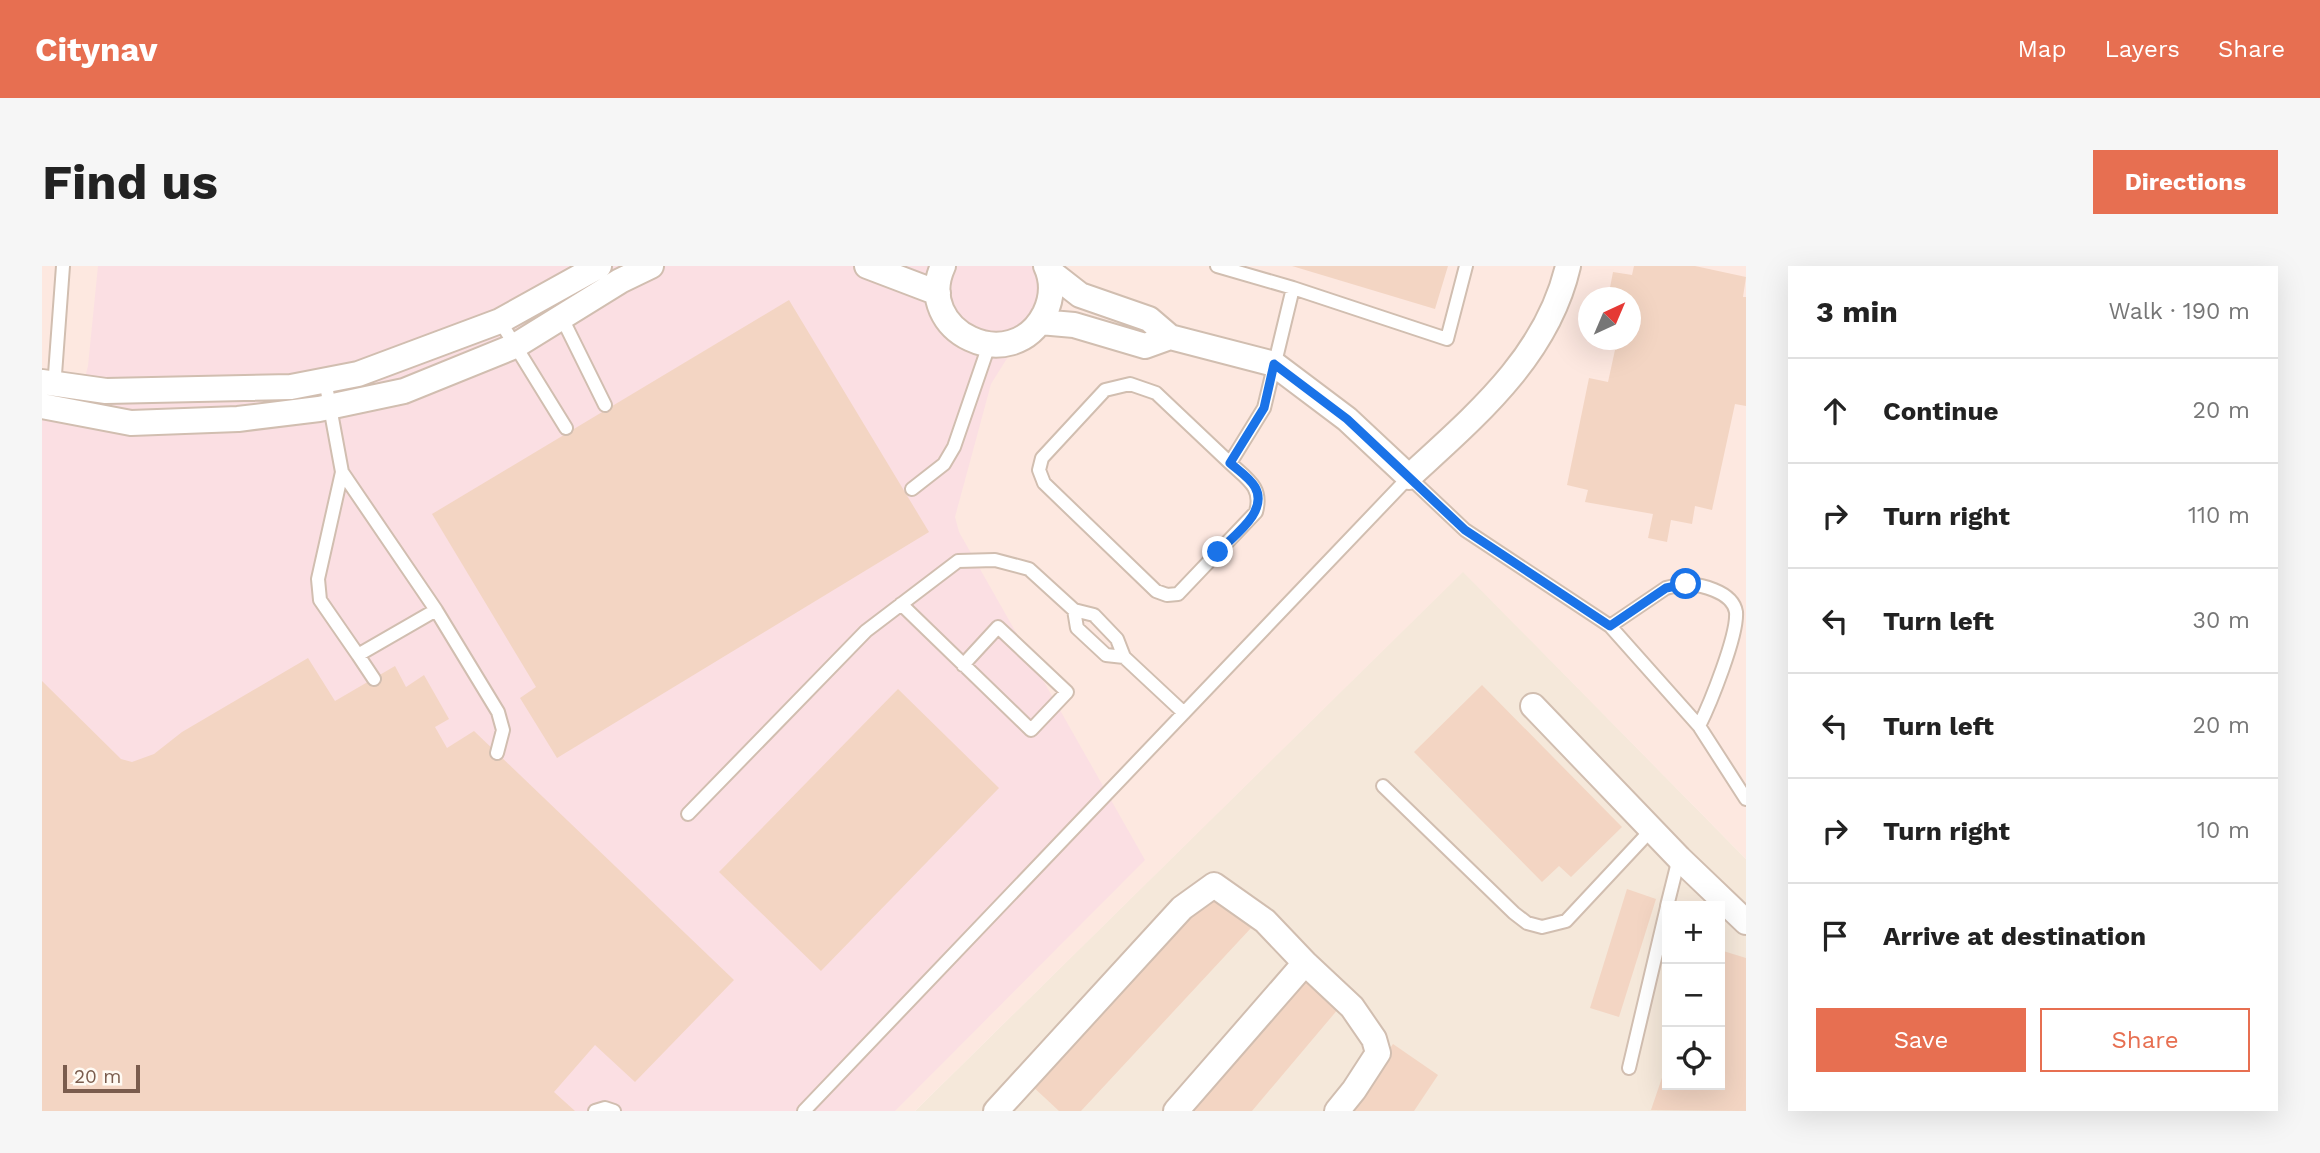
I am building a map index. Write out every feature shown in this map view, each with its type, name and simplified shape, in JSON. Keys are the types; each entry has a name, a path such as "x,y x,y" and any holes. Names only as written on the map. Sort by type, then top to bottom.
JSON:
{"street":[{"path":"48,394 291,387 358,374 500,321 599,266"},
{"path":"48,394 131,423 238,419 330,407 404,391 515,346 620,281 651,266"},
{"path":"867,266 938,293"},
{"path":"943,266 939,274 938,293 943,312 954,328 972,341 989,345 1008,344 1026,336 1040,322 1049,305 1051,288 1047,268"},
{"path":"1047,268 1080,295 1149,319 1170,337 1274,364 1347,419 1409,477 1488,404 1522,363 1551,316 1568,266"},
{"path":"1040,322 1074,325 1145,346 1170,337"},
{"path":"1533,706 1679,858 1746,922"},
{"path":"996,1111 1182,908 1214,885 1265,921 1352,1007 1374,1038 1378,1053 1337,1111"},
{"path":"1176,1111 1305,963"}],"lane":[{"path":"48,394 63,266"},
{"path":"1217,266 1447,339 1466,266"},
{"path":"1230,463 1264,408 1293,288"},
{"path":"550,292 605,405"},
{"path":"500,321 566,428"},
{"path":"912,489 944,464 954,446 989,345"},
{"path":"325,380 342,472 318,579 320,600 374,679"},
{"path":"1130,384 1156,393 1230,463 1255,487 1259,501 1256,512 1178,594 1167,595 1156,591 1044,483 1039,470 1042,458 1105,390 1130,384"},
{"path":"342,472 436,610 498,712 503,730 497,753"},
{"path":"804,1111 1409,477 1465,530 1610,626 1699,726 1746,799"},
{"path":"688,814 866,631 958,561 995,560 1028,569 1074,610 1094,615 1117,639 1124,657 1184,713"},
{"path":"1610,626 1666,588 1677,585 1700,585 1726,595 1736,613 1733,634 1711,701 1699,726"},
{"path":"901,604 963,665 1031,730 1067,692 998,627 963,665"},
{"path":"358,655 436,610"},
{"path":"1074,610 1077,628 1105,655 1124,657"},
{"path":"1383,786 1514,913 1527,923 1542,927 1566,921 1653,829"},
{"path":"1668,901 1679,858"},
{"path":"1629,1068 1662,927"},
{"path":"595,1111 605,1108 614,1111"}],"shaded area":[{"path":"42,266 1746,266 1746,859 1463,572 915,1111 42,1111"},
{"path":"98,266 1054,266 1046,296 991,384 955,517 959,532 1145,860 895,1111 42,1111 42,412 75,415 88,366"},
{"path":"1463,571 1746,859 1746,1111 915,1111"}],"building":[{"path":"1292,266 1448,266 1435,309"},
{"path":"1634,266 1695,266 1746,277 1743,297 1746,297 1746,406 1735,404 1712,510 1695,506 1692,524 1671,520 1667,542 1648,538 1653,514 1585,502 1588,490 1567,485 1589,378 1608,382 1615,350 1641,350 1641,287 1610,287 1613,272 1632,275"},
{"path":"789,300 929,532 557,758 520,698 536,687 432,514"},
{"path":"308,658 335,701 395,666 406,687 424,675 449,719 435,727 447,748 474,731 734,980 635,1082 595,1045 554,1092 575,1111 42,1111 42,681 121,759 132,762 154,754 182,732"},
{"path":"1482,685 1622,827 1571,877 1559,866 1542,882 1414,752"},
{"path":"898,689 999,788 821,971 719,872"},
{"path":"1627,889 1656,899 1619,1017 1590,1008"},
{"path":"1211,890 1251,928 1081,1111 1059,1111 1030,1084"},
{"path":"1725,952 1746,958 1746,1111 1651,1110 1662,1078 1662,1090 1725,1090"},
{"path":"1298,973 1339,1008 1252,1111 1182,1111"},
{"path":"1393,1044 1438,1075 1414,1111 1346,1111"}],"route":[{"path":"1218,552 1256,512 1259,501 1255,487 1230,463 1264,408 1274,364 1347,419 1465,530 1610,626 1666,588 1686,584"}]}
